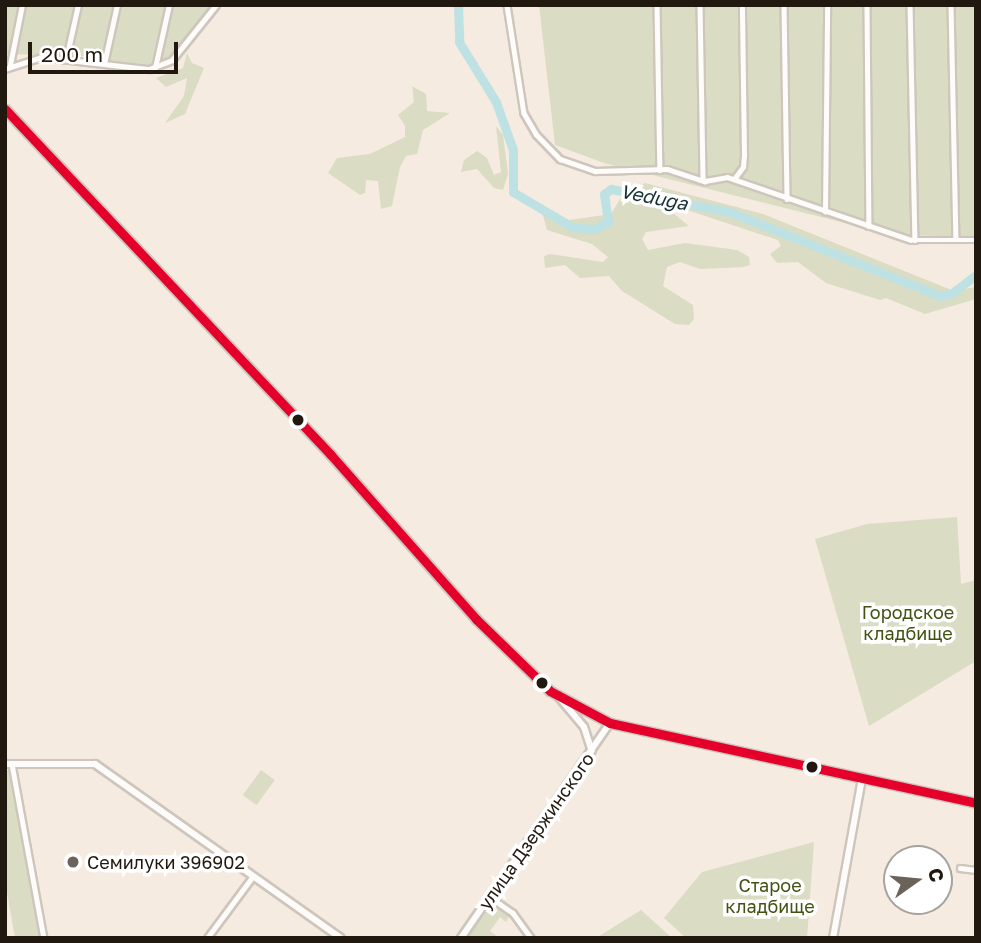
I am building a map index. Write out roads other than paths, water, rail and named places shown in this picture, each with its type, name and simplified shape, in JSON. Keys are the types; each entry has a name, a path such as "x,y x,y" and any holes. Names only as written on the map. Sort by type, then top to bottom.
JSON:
{"main road":[{"path":"5,109 331,455 476,619 557,695 610,723 976,803"}],"street":[{"path":"8,68 22,5"},
{"path":"66,59 78,5"},
{"path":"104,64 117,5"},
{"path":"155,68 169,5"},
{"path":"8,68 34,58 155,68 172,60 216,5"},
{"path":"507,5 520,97 528,123 560,159 596,171 677,170 703,180 734,179 825,212 915,240 976,240"},
{"path":"657,5 660,170"},
{"path":"700,5 703,180"},
{"path":"734,179 743,167 744,155 742,5"},
{"path":"784,5 787,199"},
{"path":"825,212 827,5"},
{"path":"867,5 869,226"},
{"path":"910,5 915,240"},
{"path":"951,5 956,239"},
{"path":"557,695 584,727 592,752"},
{"name":"улица Дзержинского","path":"461,938 610,723"},
{"path":"44,938 9,764 95,764 341,938"},
{"path":"833,938 862,779"},
{"path":"961,868 976,870"},
{"path":"206,938 253,876"},
{"path":"490,897 513,913 531,938"}],"waterway":[{"name":"Veduga","path":"458,5 459,42 496,102 513,150 513,192 572,227 594,229 608,222 604,194 611,189 730,212 940,296 952,293 976,275"}],"place":[{"name":"Семилуки 396902","path":"73,862"}],"park label":[{"name":"Городское кладбище","path":"908,623"},
{"name":"Старое кладбище","path":"770,896"}]}
